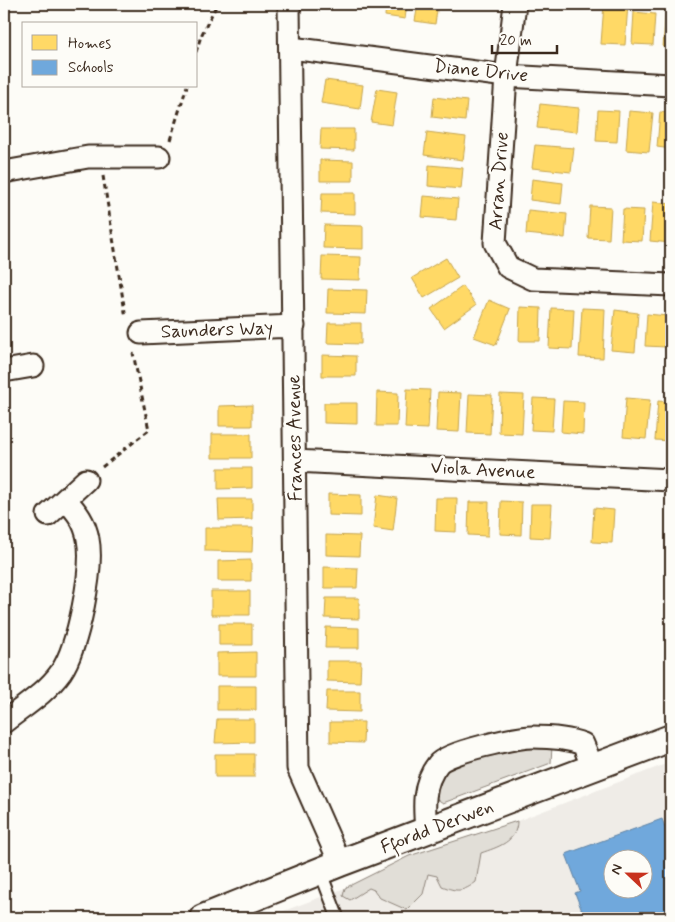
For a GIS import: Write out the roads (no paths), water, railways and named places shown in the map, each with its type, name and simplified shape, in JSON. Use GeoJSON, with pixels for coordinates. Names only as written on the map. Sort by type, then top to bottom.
{"type":"FeatureCollection","features":[{"type":"Feature","properties":{"kind":"street","name":"Frances Avenue"},"geometry":{"type":"LineString","coordinates":[[289,4],[298,768],[330,867]]}},
{"type":"Feature","properties":{"kind":"street","name":"Arran Drive"},"geometry":{"type":"LineString","coordinates":[[515,4],[506,76],[495,243],[508,267],[533,279],[671,285]]}},
{"type":"Feature","properties":{"kind":"street","name":"Diane Drive"},"geometry":{"type":"LineString","coordinates":[[291,48],[506,76],[671,85]]}},
{"type":"Feature","properties":{"kind":"street"},"geometry":{"type":"LineString","coordinates":[[4,172],[88,157],[159,158]]}},
{"type":"Feature","properties":{"kind":"street","name":"Saunders Way"},"geometry":{"type":"LineString","coordinates":[[135,334],[294,326]]}},
{"type":"Feature","properties":{"kind":"street"},"geometry":{"type":"LineString","coordinates":[[4,371],[34,366]]}},
{"type":"Feature","properties":{"kind":"street","name":"Viola Avenue"},"geometry":{"type":"LineString","coordinates":[[295,461],[671,480]]}},
{"type":"Feature","properties":{"kind":"street"},"geometry":{"type":"LineString","coordinates":[[48,515],[86,480]]}},
{"type":"Feature","properties":{"kind":"street"},"geometry":{"type":"LineString","coordinates":[[4,722],[43,692],[61,671],[75,639],[89,570],[89,539],[82,517],[66,500]]}},
{"type":"Feature","properties":{"kind":"street"},"geometry":{"type":"LineString","coordinates":[[426,830],[425,790],[438,762],[452,754],[531,737],[568,739],[583,744],[593,768]]}},
{"type":"Feature","properties":{"kind":"street","name":"Ffordd Derwen"},"geometry":{"type":"LineString","coordinates":[[203,918],[231,912],[330,867],[671,738]]}},
{"type":"Feature","properties":{"kind":"lane"},"geometry":{"type":"LineString","coordinates":[[330,867],[338,918]]}}]}
